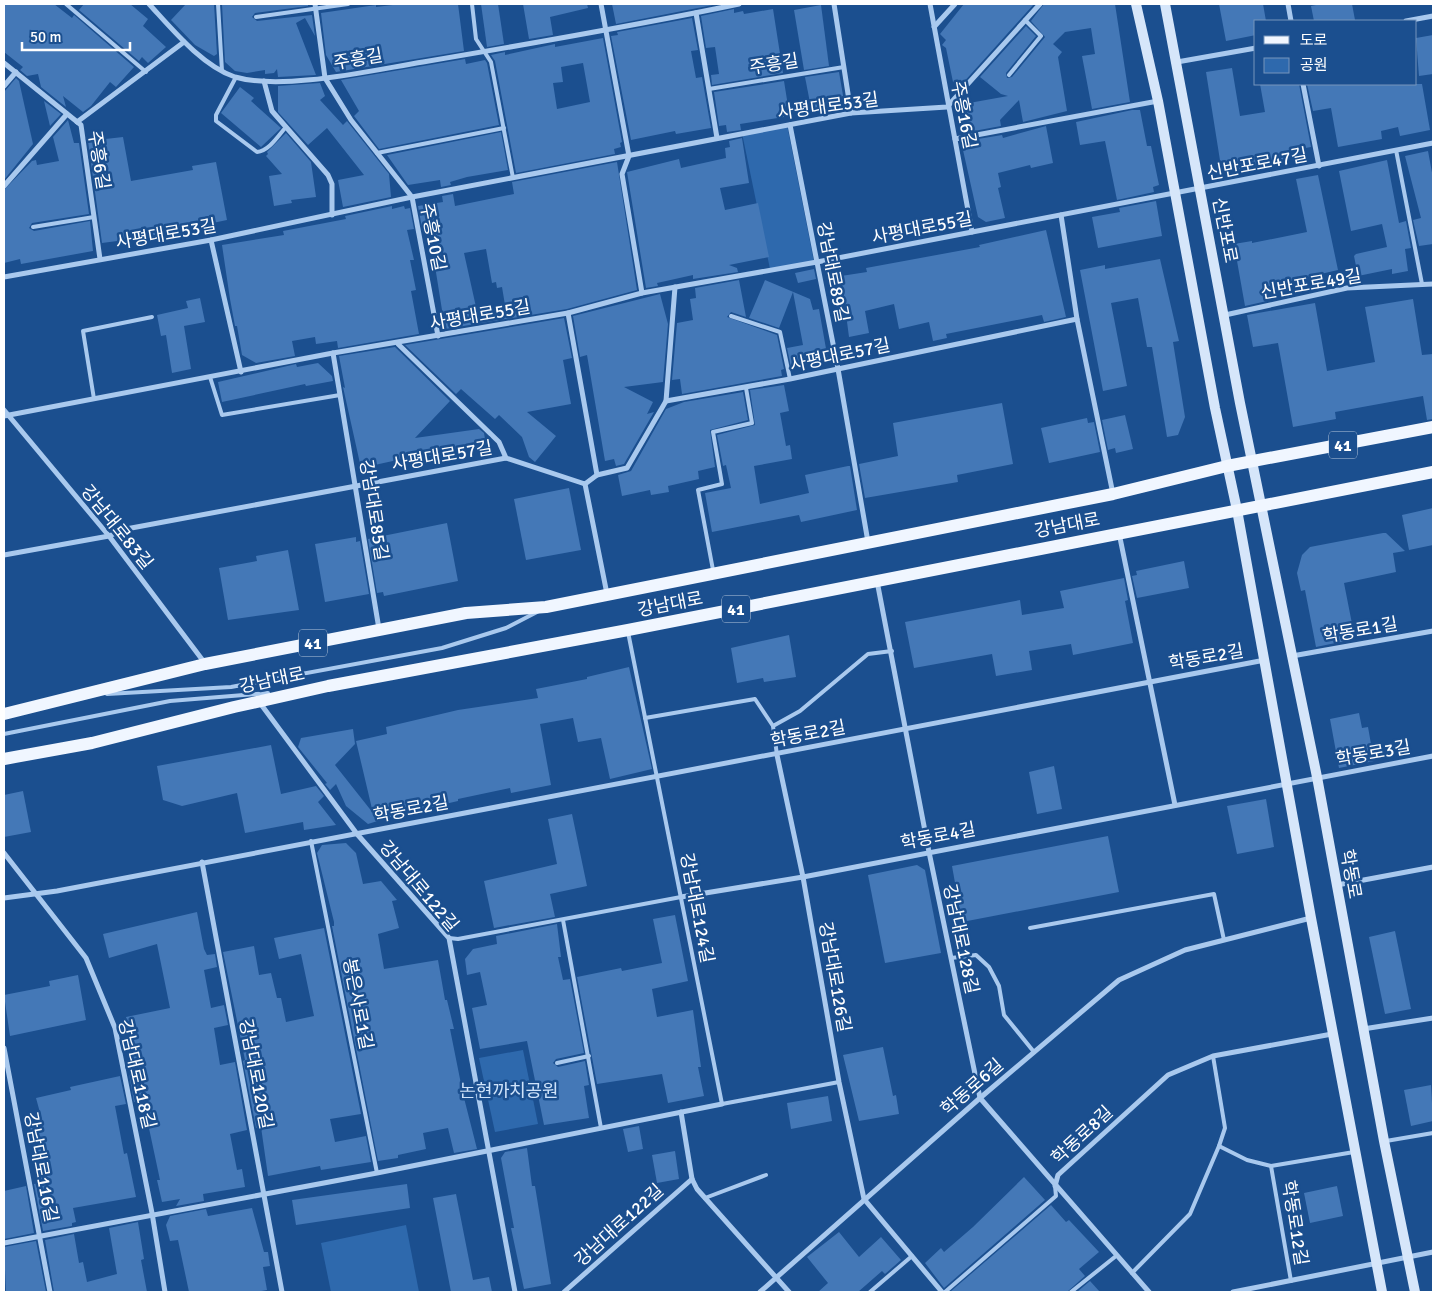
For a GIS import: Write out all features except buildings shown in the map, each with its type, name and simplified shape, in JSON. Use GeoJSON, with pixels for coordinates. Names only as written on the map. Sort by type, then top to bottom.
{"type":"FeatureCollection","features":[{"type":"Feature","properties":{"kind":"main road"},"geometry":{"type":"LineString","coordinates":[[1136,4],[1158,102],[1174,193],[1237,510],[1332,1034],[1382,1292]]}},
{"type":"Feature","properties":{"kind":"main road","name":"신반포로"},"geometry":{"type":"LineString","coordinates":[[1165,4],[1252,462]]}},
{"type":"Feature","properties":{"kind":"main road","name":"강남대로"},"geometry":{"type":"LineString","coordinates":[[4,714],[205,664],[466,613],[546,607],[1113,494],[1227,466],[1433,427]]}},
{"type":"Feature","properties":{"kind":"main road","name":"학동로"},"geometry":{"type":"LineString","coordinates":[[1252,462],[1317,777],[1384,1142],[1415,1292]]}},
{"type":"Feature","properties":{"kind":"main road","name":"강남대로"},"geometry":{"type":"LineString","coordinates":[[4,759],[92,743],[328,686],[628,630],[1119,532],[1433,472]]}},
{"type":"Feature","properties":{"kind":"street","name":"주흥길"},"geometry":{"type":"LineString","coordinates":[[149,4],[184,42],[222,71],[236,77],[264,81],[325,78],[607,31],[739,4]]}},
{"type":"Feature","properties":{"kind":"street"},"geometry":{"type":"LineString","coordinates":[[601,4],[628,156],[622,174],[642,293]]}},
{"type":"Feature","properties":{"kind":"street"},"geometry":{"type":"LineString","coordinates":[[834,4],[851,113]]}},
{"type":"Feature","properties":{"kind":"street","name":"주흥16길"},"geometry":{"type":"LineString","coordinates":[[930,4],[947,107],[956,139],[972,232]]}},
{"type":"Feature","properties":{"kind":"street"},"geometry":{"type":"LineString","coordinates":[[934,27],[955,4]]}},
{"type":"Feature","properties":{"kind":"street"},"geometry":{"type":"LineString","coordinates":[[947,107],[1040,4]]}},
{"type":"Feature","properties":{"kind":"street"},"geometry":{"type":"LineString","coordinates":[[1288,4],[1291,20]]}},
{"type":"Feature","properties":{"kind":"street"},"geometry":{"type":"LineString","coordinates":[[315,6],[325,78]]}},
{"type":"Feature","properties":{"kind":"street"},"geometry":{"type":"LineString","coordinates":[[696,13],[717,138]]}},
{"type":"Feature","properties":{"kind":"street"},"geometry":{"type":"LineString","coordinates":[[1411,20],[1433,16]]}},
{"type":"Feature","properties":{"kind":"street"},"geometry":{"type":"LineString","coordinates":[[77,122],[184,42]]}},
{"type":"Feature","properties":{"kind":"street"},"geometry":{"type":"LineString","coordinates":[[1177,62],[1254,48]]}},
{"type":"Feature","properties":{"kind":"street","name":"주흥6길"},"geometry":{"type":"LineString","coordinates":[[4,63],[80,125],[100,260]]}},
{"type":"Feature","properties":{"kind":"street"},"geometry":{"type":"LineString","coordinates":[[4,86],[16,72]]}},
{"type":"Feature","properties":{"kind":"street","name":"주흥10길"},"geometry":{"type":"LineString","coordinates":[[325,78],[351,120],[412,197],[438,336]]}},
{"type":"Feature","properties":{"kind":"street"},"geometry":{"type":"LineString","coordinates":[[264,81],[272,111],[328,175],[332,184],[332,215]]}},
{"type":"Feature","properties":{"kind":"street","name":"신반포로47길"},"geometry":{"type":"LineString","coordinates":[[1303,85],[1319,166]]}},
{"type":"Feature","properties":{"kind":"street"},"geometry":{"type":"LineString","coordinates":[[956,139],[1158,102]]}},
{"type":"Feature","properties":{"kind":"street","name":"사평대로53길"},"geometry":{"type":"LineString","coordinates":[[4,276],[211,240],[412,197],[851,113],[947,107]]}},
{"type":"Feature","properties":{"kind":"street","name":"주흥6길"},"geometry":{"type":"LineString","coordinates":[[4,186],[67,114]]}},
{"type":"Feature","properties":{"kind":"street","name":"강남대로89길"},"geometry":{"type":"LineString","coordinates":[[790,125],[838,369],[868,543]]}},
{"type":"Feature","properties":{"kind":"street","name":"신반포로47길"},"geometry":{"type":"LineString","coordinates":[[1174,193],[1433,143]]}},
{"type":"Feature","properties":{"kind":"street","name":"사평대로55길"},"geometry":{"type":"LineString","coordinates":[[6,416],[333,353],[398,344],[568,313],[642,293],[818,262],[1174,193]]}},
{"type":"Feature","properties":{"kind":"street","name":"강남대로"},"geometry":{"type":"LineString","coordinates":[[1061,215],[1078,319],[1113,494]]}},
{"type":"Feature","properties":{"kind":"street"},"geometry":{"type":"LineString","coordinates":[[211,240],[241,372]]}},
{"type":"Feature","properties":{"kind":"street","name":"신반포로49길"},"geometry":{"type":"LineString","coordinates":[[1225,315],[1346,288],[1433,284]]}},
{"type":"Feature","properties":{"kind":"street"},"geometry":{"type":"LineString","coordinates":[[607,594],[585,484],[597,474],[627,468],[666,401],[675,287]]}},
{"type":"Feature","properties":{"kind":"street"},"geometry":{"type":"LineString","coordinates":[[568,313],[597,474]]}},
{"type":"Feature","properties":{"kind":"street","name":"사평대로57길"},"geometry":{"type":"LineString","coordinates":[[666,401],[746,388],[1078,319]]}},
{"type":"Feature","properties":{"kind":"street"},"geometry":{"type":"LineString","coordinates":[[398,344],[499,442],[506,458]]}},
{"type":"Feature","properties":{"kind":"street","name":"강남대로85길"},"geometry":{"type":"LineString","coordinates":[[333,353],[380,630]]}},
{"type":"Feature","properties":{"kind":"street","name":"강남대로83길"},"geometry":{"type":"LineString","coordinates":[[4,410],[6,416],[109,536],[205,664]]}},
{"type":"Feature","properties":{"kind":"street","name":"사평대로57길"},"geometry":{"type":"LineString","coordinates":[[4,555],[109,536],[126,529],[506,458],[585,484]]}},
{"type":"Feature","properties":{"kind":"street"},"geometry":{"type":"LineString","coordinates":[[1119,532],[1174,804]]}},
{"type":"Feature","properties":{"kind":"street","name":"강남대로128길"},"geometry":{"type":"LineString","coordinates":[[877,580],[929,852],[980,1098],[1149,1292]]}},
{"type":"Feature","properties":{"kind":"street","name":"학동로1길"},"geometry":{"type":"LineString","coordinates":[[1291,656],[1433,631]]}},
{"type":"Feature","properties":{"kind":"street","name":"학동로2길"},"geometry":{"type":"LineString","coordinates":[[357,834],[1265,660]]}},
{"type":"Feature","properties":{"kind":"street","name":"강남대로122길"},"geometry":{"type":"LineString","coordinates":[[258,702],[357,834],[449,938],[515,1292]]}},
{"type":"Feature","properties":{"kind":"street","name":"강남대로126길"},"geometry":{"type":"LineString","coordinates":[[777,755],[803,877],[840,1082],[864,1200],[944,1292]]}},
{"type":"Feature","properties":{"kind":"street","name":"학동로3길"},"geometry":{"type":"LineString","coordinates":[[1317,777],[1433,756]]}},
{"type":"Feature","properties":{"kind":"street","name":"학동로4길"},"geometry":{"type":"LineString","coordinates":[[681,897],[803,877],[1317,777]]}},
{"type":"Feature","properties":{"kind":"street"},"geometry":{"type":"LineString","coordinates":[[4,898],[32,892],[57,891],[311,841],[357,834]]}},
{"type":"Feature","properties":{"kind":"street","name":"강남대로118길"},"geometry":{"type":"LineString","coordinates":[[4,853],[32,892],[86,958],[115,1028],[152,1213],[165,1292]]}},
{"type":"Feature","properties":{"kind":"street","name":"강남대로120길"},"geometry":{"type":"LineString","coordinates":[[202,862],[282,1292]]}},
{"type":"Feature","properties":{"kind":"street"},"geometry":{"type":"LineString","coordinates":[[1336,885],[1433,868]]}},
{"type":"Feature","properties":{"kind":"street","name":"학동로6길"},"geometry":{"type":"LineString","coordinates":[[760,1292],[980,1098],[1119,980],[1185,950],[1311,918]]}},
{"type":"Feature","properties":{"kind":"street"},"geometry":{"type":"LineString","coordinates":[[1363,1029],[1433,1018]]}},
{"type":"Feature","properties":{"kind":"street","name":"학동로8길"},"geometry":{"type":"LineString","coordinates":[[1055,1186],[1058,1175],[1168,1075],[1213,1056],[1332,1034]]}},
{"type":"Feature","properties":{"kind":"street","name":"강남대로116길"},"geometry":{"type":"LineString","coordinates":[[4,1048],[41,1234],[50,1292]]}},
{"type":"Feature","properties":{"kind":"street"},"geometry":{"type":"LineString","coordinates":[[4,1243],[152,1213],[377,1173],[722,1104]]}},
{"type":"Feature","properties":{"kind":"street"},"geometry":{"type":"LineString","coordinates":[[681,1112],[692,1178],[705,1198],[789,1292]]}},
{"type":"Feature","properties":{"kind":"street","name":"강남대로122길"},"geometry":{"type":"LineString","coordinates":[[564,1292],[692,1178]]}},
{"type":"Feature","properties":{"kind":"street","name":"학동로12길"},"geometry":{"type":"LineString","coordinates":[[1233,1292],[1291,1282],[1433,1252]]}},
{"type":"Feature","properties":{"kind":"lane"},"geometry":{"type":"LineString","coordinates":[[66,4],[146,72]]}},
{"type":"Feature","properties":{"kind":"lane"},"geometry":{"type":"LineString","coordinates":[[218,4],[222,71]]}},
{"type":"Feature","properties":{"kind":"lane"},"geometry":{"type":"LineString","coordinates":[[256,17],[315,6],[348,4]]}},
{"type":"Feature","properties":{"kind":"lane"},"geometry":{"type":"LineString","coordinates":[[472,4],[476,39],[491,62],[514,178]]}},
{"type":"Feature","properties":{"kind":"lane"},"geometry":{"type":"LineString","coordinates":[[1009,75],[1041,36],[1025,20]]}},
{"type":"Feature","properties":{"kind":"lane","name":"주흥길"},"geometry":{"type":"LineString","coordinates":[[709,89],[844,67]]}},
{"type":"Feature","properties":{"kind":"lane"},"geometry":{"type":"LineString","coordinates":[[236,77],[216,115],[216,121],[257,152],[262,151],[286,127]]}},
{"type":"Feature","properties":{"kind":"lane"},"geometry":{"type":"LineString","coordinates":[[377,153],[504,128]]}},
{"type":"Feature","properties":{"kind":"lane"},"geometry":{"type":"LineString","coordinates":[[1396,150],[1422,284]]}},
{"type":"Feature","properties":{"kind":"lane","name":"주흥6길"},"geometry":{"type":"LineString","coordinates":[[33,227],[94,217]]}},
{"type":"Feature","properties":{"kind":"lane"},"geometry":{"type":"LineString","coordinates":[[94,399],[83,330],[152,316]]}},
{"type":"Feature","properties":{"kind":"lane"},"geometry":{"type":"LineString","coordinates":[[731,316],[780,332],[790,379]]}},
{"type":"Feature","properties":{"kind":"lane"},"geometry":{"type":"LineString","coordinates":[[210,378],[222,415],[340,395]]}},
{"type":"Feature","properties":{"kind":"lane","name":"강남대로"},"geometry":{"type":"LineString","coordinates":[[713,574],[698,490],[722,484],[713,432],[752,423],[746,388]]}},
{"type":"Feature","properties":{"kind":"lane"},"geometry":{"type":"LineString","coordinates":[[83,695],[231,686],[442,648],[506,628],[546,607]]}},
{"type":"Feature","properties":{"kind":"lane","name":"강남대로124길"},"geometry":{"type":"LineString","coordinates":[[628,630],[722,1104]]}},
{"type":"Feature","properties":{"kind":"lane"},"geometry":{"type":"LineString","coordinates":[[774,726],[800,711],[868,654],[892,651]]}},
{"type":"Feature","properties":{"kind":"lane"},"geometry":{"type":"LineString","coordinates":[[4,734],[170,701],[233,698],[328,686]]}},
{"type":"Feature","properties":{"kind":"lane"},"geometry":{"type":"LineString","coordinates":[[646,718],[755,699],[774,726],[777,755]]}},
{"type":"Feature","properties":{"kind":"lane","name":"봉은사로1길"},"geometry":{"type":"LineString","coordinates":[[311,841],[377,1173]]}},
{"type":"Feature","properties":{"kind":"lane"},"geometry":{"type":"LineString","coordinates":[[1030,928],[1214,894],[1224,940]]}},
{"type":"Feature","properties":{"kind":"lane","name":"학동로4길"},"geometry":{"type":"LineString","coordinates":[[449,938],[458,939],[681,897]]}},
{"type":"Feature","properties":{"kind":"lane"},"geometry":{"type":"LineString","coordinates":[[563,920],[601,1128]]}},
{"type":"Feature","properties":{"kind":"lane"},"geometry":{"type":"LineString","coordinates":[[951,958],[976,955],[989,967],[999,986],[1004,1015],[1034,1052]]}},
{"type":"Feature","properties":{"kind":"lane"},"geometry":{"type":"LineString","coordinates":[[557,1063],[589,1056]]}},
{"type":"Feature","properties":{"kind":"lane"},"geometry":{"type":"LineString","coordinates":[[1132,1273],[1190,1214],[1220,1146],[1225,1128],[1213,1056]]}},
{"type":"Feature","properties":{"kind":"lane"},"geometry":{"type":"LineString","coordinates":[[722,1104],[840,1082]]}},
{"type":"Feature","properties":{"kind":"lane"},"geometry":{"type":"LineString","coordinates":[[1384,1142],[1433,1133]]}},
{"type":"Feature","properties":{"kind":"lane","name":"학동로12길"},"geometry":{"type":"LineString","coordinates":[[1220,1146],[1247,1160],[1271,1166],[1291,1282]]}},
{"type":"Feature","properties":{"kind":"lane"},"geometry":{"type":"LineString","coordinates":[[1271,1166],[1354,1152]]}},
{"type":"Feature","properties":{"kind":"lane"},"geometry":{"type":"LineString","coordinates":[[705,1198],[766,1175]]}},
{"type":"Feature","properties":{"kind":"lane","name":"학동로8길"},"geometry":{"type":"LineString","coordinates":[[944,1292],[1056,1196],[1055,1186]]}},
{"type":"Feature","properties":{"kind":"lane"},"geometry":{"type":"LineString","coordinates":[[870,1292],[912,1256]]}},
{"type":"Feature","properties":{"kind":"lane"},"geometry":{"type":"LineString","coordinates":[[1071,1292],[1116,1256]]}},
{"type":"Feature","properties":{"kind":"green space"},"geometry":{"type":"Polygon","coordinates":[[[787,125],[814,262],[770,269],[742,133],[787,125]]]}},
{"type":"Feature","properties":{"kind":"green space","name":"논현까치공원"},"geometry":{"type":"Polygon","coordinates":[[[523,1050],[538,1124],[495,1132],[479,1058],[523,1050]]]}},
{"type":"Feature","properties":{"kind":"green space"},"geometry":{"type":"Polygon","coordinates":[[[406,1225],[419,1292],[331,1292],[321,1243],[406,1225]]]}}]}
